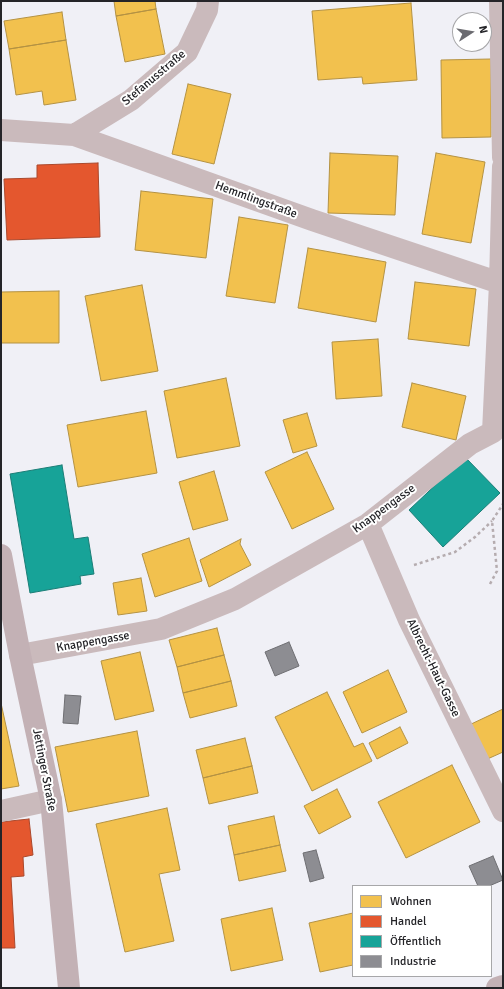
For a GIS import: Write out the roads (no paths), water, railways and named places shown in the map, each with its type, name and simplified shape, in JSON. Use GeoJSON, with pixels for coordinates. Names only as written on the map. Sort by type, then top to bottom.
{"type":"FeatureCollection","features":[{"type":"Feature","properties":{"kind":"main road","name":"Jettinger Straße"},"geometry":{"type":"LineString","coordinates":[[1,558],[51,800],[69,988]]}},
{"type":"Feature","properties":{"kind":"main road"},"geometry":{"type":"LineString","coordinates":[[497,988],[503,986]]}},
{"type":"Feature","properties":{"kind":"street","name":"Stefanusstraße"},"geometry":{"type":"LineString","coordinates":[[74,135],[131,100],[187,52],[207,10],[208,1]]}},
{"type":"Feature","properties":{"kind":"street"},"geometry":{"type":"LineString","coordinates":[[500,1],[503,157]]}},
{"type":"Feature","properties":{"kind":"street","name":"Hemmlingstraße"},"geometry":{"type":"LineString","coordinates":[[1,130],[74,135],[502,286]]}},
{"type":"Feature","properties":{"kind":"street","name":"Knappengasse"},"geometry":{"type":"LineString","coordinates":[[20,655],[161,630],[235,599],[368,524],[470,444],[498,429],[502,286],[503,167]]}},
{"type":"Feature","properties":{"kind":"street","name":"Albrecht-Haut-Gasse"},"geometry":{"type":"LineString","coordinates":[[368,524],[409,620],[503,811]]}},
{"type":"Feature","properties":{"kind":"street"},"geometry":{"type":"LineString","coordinates":[[1,811],[51,800]]}}]}
